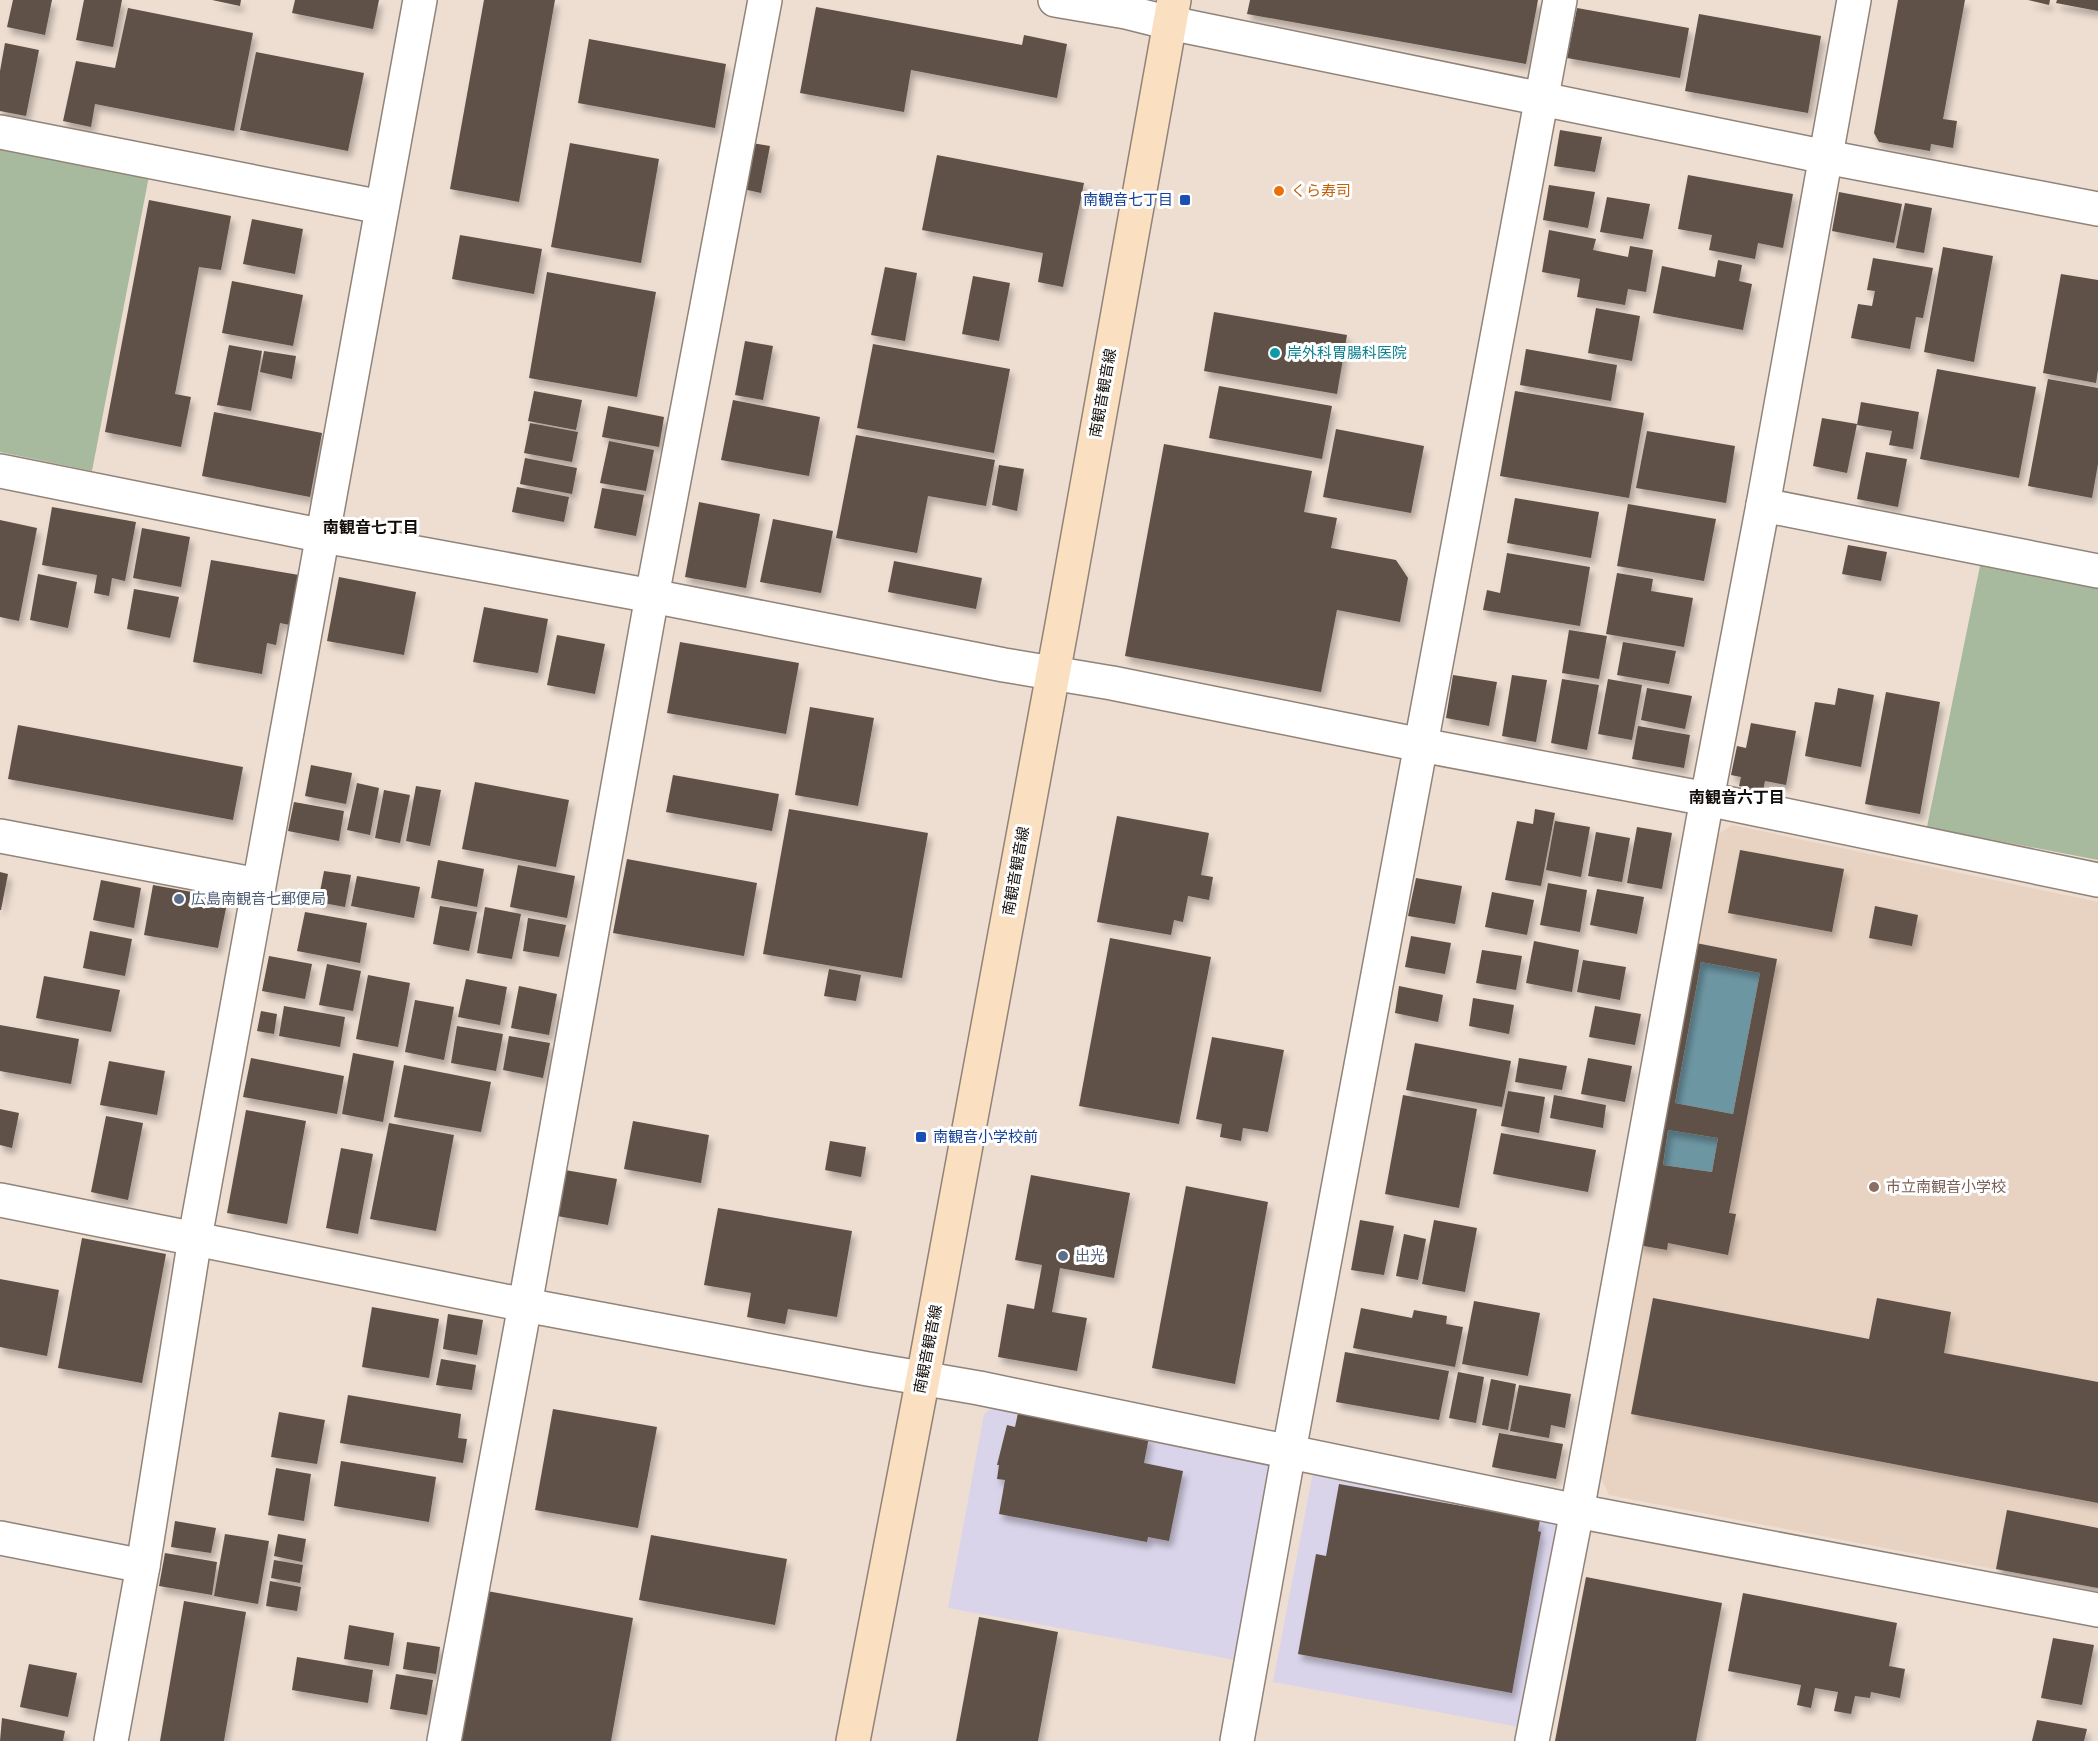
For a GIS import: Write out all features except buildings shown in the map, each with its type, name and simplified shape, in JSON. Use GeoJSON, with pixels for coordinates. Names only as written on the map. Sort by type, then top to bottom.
{"type":"FeatureCollection","features":[{"type":"Feature","properties":{"kind":"main road","name":"南観音観音線"},"geometry":{"type":"LineString","coordinates":[[853,1741],[923,1378],[1053,673],[1172,11]]}},
{"type":"Feature","properties":{"kind":"street"},"geometry":{"type":"LineString","coordinates":[[111,1741],[143,1566],[195,1238],[420,0]]}},
{"type":"Feature","properties":{"kind":"street"},"geometry":{"type":"LineString","coordinates":[[444,1741],[652,596],[765,0]]}},
{"type":"Feature","properties":{"kind":"street"},"geometry":{"type":"LineString","coordinates":[[1055,0],[1126,12],[1172,11],[1542,100],[1826,157],[2098,208]]}},
{"type":"Feature","properties":{"kind":"street"},"geometry":{"type":"LineString","coordinates":[[1238,1741],[1289,1451],[1560,0]]}},
{"type":"Feature","properties":{"kind":"street"},"geometry":{"type":"LineString","coordinates":[[1532,1741],[1577,1511],[1854,0]]}},
{"type":"Feature","properties":{"kind":"street"},"geometry":{"type":"LineString","coordinates":[[0,132],[381,207]]}},
{"type":"Feature","properties":{"kind":"street"},"geometry":{"type":"LineString","coordinates":[[0,471],[324,536],[1112,683],[1707,799],[2098,880]]}},
{"type":"Feature","properties":{"kind":"street"},"geometry":{"type":"LineString","coordinates":[[1763,505],[2098,571]]}},
{"type":"Feature","properties":{"kind":"street"},"geometry":{"type":"LineString","coordinates":[[0,836],[258,885]]}},
{"type":"Feature","properties":{"kind":"street"},"geometry":{"type":"LineString","coordinates":[[0,1200],[525,1305],[923,1378],[1577,1511],[2098,1610]]}},
{"type":"Feature","properties":{"kind":"street"},"geometry":{"type":"LineString","coordinates":[[0,1538],[143,1566]]}},
{"type":"Feature","properties":{"kind":"shaded area","name":"市立南観音小学校"},"geometry":{"type":"Polygon","coordinates":[[[1732,825],[2098,902],[2098,1589],[1609,1495],[1598,1472],[1714,837],[1732,825]]]}},
{"type":"Feature","properties":{"kind":"shaded area"},"geometry":{"type":"Polygon","coordinates":[[[998,1404],[1270,1455],[1281,1472],[1246,1662],[948,1608],[984,1414],[998,1404]]]}},
{"type":"Feature","properties":{"kind":"shaded area"},"geometry":{"type":"Polygon","coordinates":[[[1314,1467],[1560,1512],[1519,1727],[1273,1682],[1314,1467]]]}},
{"type":"Feature","properties":{"kind":"green space"},"geometry":{"type":"Polygon","coordinates":[[[0,148],[149,176],[92,471],[0,452],[0,148]]]}},
{"type":"Feature","properties":{"kind":"green space"},"geometry":{"type":"Polygon","coordinates":[[[1981,561],[2098,583],[2098,860],[1927,827],[1981,561]]]}},
{"type":"Feature","properties":{"kind":"water"},"geometry":{"type":"Polygon","coordinates":[[[1701,962],[1760,973],[1733,1114],[1675,1103],[1701,962]]]}},
{"type":"Feature","properties":{"kind":"water"},"geometry":{"type":"Polygon","coordinates":[[[1668,1130],[1718,1138],[1712,1172],[1663,1165],[1668,1130]]]}},
{"type":"Feature","properties":{"kind":"place","name":"くら寿司"},"geometry":{"type":"Point","coordinates":[1279,191]}},
{"type":"Feature","properties":{"kind":"place","name":"南観音七丁目"},"geometry":{"type":"Point","coordinates":[1185,200]}},
{"type":"Feature","properties":{"kind":"place","name":"岸外科胃腸科医院"},"geometry":{"type":"Point","coordinates":[1275,353]}},
{"type":"Feature","properties":{"kind":"place","name":"広島南観音七郵便局"},"geometry":{"type":"Point","coordinates":[179,899]}},
{"type":"Feature","properties":{"kind":"place","name":"南観音小学校前"},"geometry":{"type":"Point","coordinates":[921,1137]}},
{"type":"Feature","properties":{"kind":"place","name":"市立南観音小学校"},"geometry":{"type":"Point","coordinates":[1874,1187]}},
{"type":"Feature","properties":{"kind":"place","name":"出光"},"geometry":{"type":"Point","coordinates":[1063,1256]}},
{"type":"Feature","properties":{"kind":"district","name":"南観音七丁目"},"geometry":{"type":"Point","coordinates":[371,527]}},
{"type":"Feature","properties":{"kind":"district","name":"南観音六丁目"},"geometry":{"type":"Point","coordinates":[1737,797]}}]}
